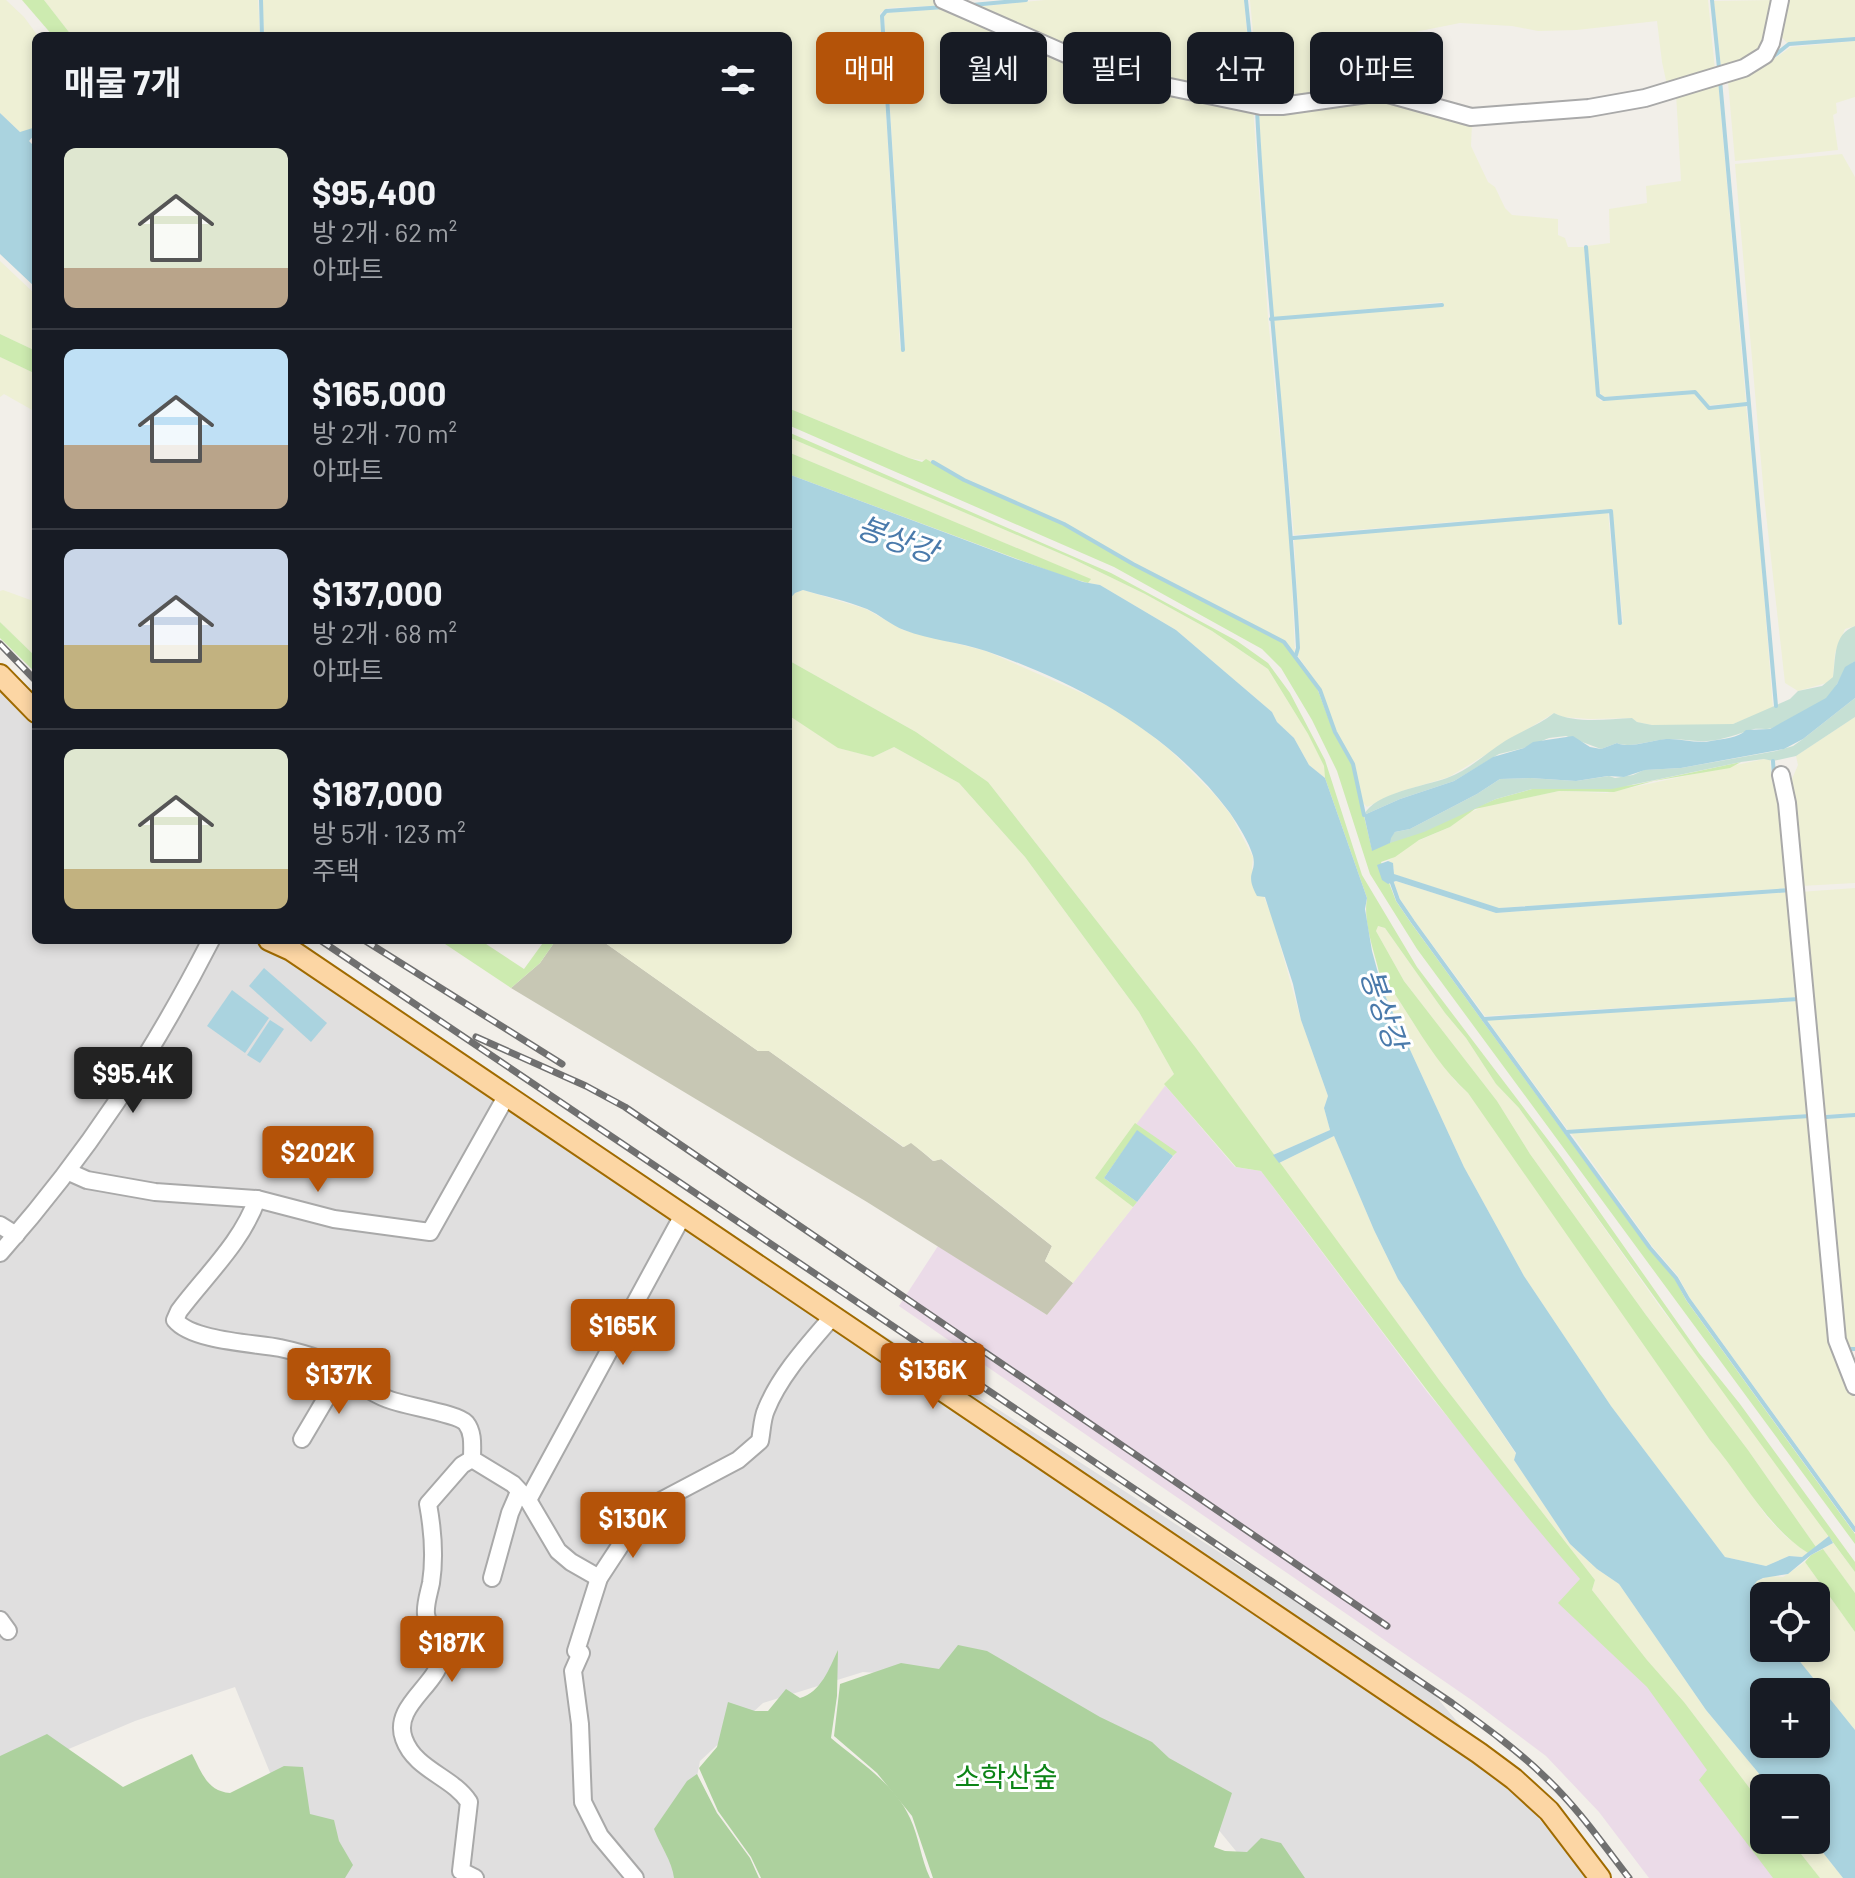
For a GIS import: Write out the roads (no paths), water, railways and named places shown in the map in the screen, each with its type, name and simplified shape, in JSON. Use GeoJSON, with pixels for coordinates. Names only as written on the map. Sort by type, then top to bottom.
{"type":"FeatureCollection","features":[{"type":"Feature","properties":{"kind":"main road"},"geometry":{"type":"LineString","coordinates":[[0,675],[32,708]]}},
{"type":"Feature","properties":{"kind":"main road"},"geometry":{"type":"LineString","coordinates":[[278,944],[507,1095],[1498,1767],[1549,1811],[1600,1878]]}},
{"type":"Feature","properties":{"kind":"street"},"geometry":{"type":"LineString","coordinates":[[943,0],[1107,72],[1165,86],[1261,106],[1282,106],[1381,92],[1471,117],[1589,108],[1645,98],[1744,68],[1765,55],[1771,43],[1780,0]]}},
{"type":"Feature","properties":{"kind":"street"},"geometry":{"type":"LineString","coordinates":[[1781,775],[1787,803],[1837,1340],[1855,1386]]}},
{"type":"Feature","properties":{"kind":"street"},"geometry":{"type":"LineString","coordinates":[[0,1253],[69,1172],[123,1095],[209,944]]}},
{"type":"Feature","properties":{"kind":"street"},"geometry":{"type":"LineString","coordinates":[[69,1172],[87,1180],[155,1192],[257,1199],[334,1219],[430,1232],[507,1095]]}},
{"type":"Feature","properties":{"kind":"street"},"geometry":{"type":"LineString","coordinates":[[257,1199],[249,1221],[175,1320],[181,1327],[213,1338],[324,1361],[382,1397],[464,1421],[471,1432],[472,1459]]}},
{"type":"Feature","properties":{"kind":"street"},"geometry":{"type":"LineString","coordinates":[[492,1578],[510,1513],[523,1496],[683,1215]]}},
{"type":"Feature","properties":{"kind":"street"},"geometry":{"type":"LineString","coordinates":[[0,1225],[16,1235]]}},
{"type":"Feature","properties":{"kind":"street"},"geometry":{"type":"LineString","coordinates":[[635,1878],[600,1836],[583,1802],[580,1724],[573,1671],[581,1653],[576,1651],[599,1578],[649,1507],[738,1460],[760,1441],[764,1413],[774,1393],[833,1316]]}},
{"type":"Feature","properties":{"kind":"street"},"geometry":{"type":"LineString","coordinates":[[302,1439],[341,1373]]}},
{"type":"Feature","properties":{"kind":"street"},"geometry":{"type":"LineString","coordinates":[[472,1459],[513,1484],[558,1551],[599,1578]]}},
{"type":"Feature","properties":{"kind":"street"},"geometry":{"type":"LineString","coordinates":[[472,1459],[462,1465],[428,1504],[434,1542],[425,1612],[439,1642],[441,1657],[436,1672],[407,1710],[402,1725],[403,1739],[419,1759],[431,1772],[463,1793],[469,1802],[461,1871],[475,1878]]}},
{"type":"Feature","properties":{"kind":"water"},"geometry":{"type":"Polygon","coordinates":[[[0,113],[20,132],[32,128],[29,141],[32,144],[32,284],[0,254],[0,113]]]}},
{"type":"Feature","properties":{"kind":"water","name":"봉상강"},"geometry":{"type":"Polygon","coordinates":[[[792,475],[1019,560],[1100,585],[1176,630],[1272,712],[1277,722],[1294,738],[1309,765],[1325,778],[1367,898],[1365,909],[1372,951],[1383,991],[1464,1167],[1524,1276],[1611,1406],[1725,1557],[1766,1566],[1789,1556],[1802,1557],[1829,1536],[1833,1543],[1811,1555],[1788,1574],[1750,1582],[1750,1662],[1800,1662],[1813,1678],[1750,1678],[1750,1758],[1830,1758],[1830,1699],[1855,1730],[1855,1878],[1843,1878],[1824,1854],[1830,1854],[1830,1774],[1759,1774],[1706,1710],[1619,1584],[1570,1544],[1514,1460],[1516,1453],[1398,1279],[1334,1136],[1279,1163],[1273,1155],[1330,1130],[1324,1108],[1328,1096],[1301,1020],[1293,984],[1265,897],[1257,896],[1253,888],[1254,862],[1251,851],[1230,813],[1180,758],[1151,735],[1088,695],[986,651],[904,630],[867,609],[803,590],[792,596],[792,475]]]}},
{"type":"Feature","properties":{"kind":"water"},"geometry":{"type":"Polygon","coordinates":[[[1855,661],[1855,698],[1803,739],[1784,749],[1681,768],[1645,770],[1624,777],[1576,781],[1500,779],[1410,829],[1395,832],[1390,843],[1372,851],[1364,815],[1454,781],[1493,757],[1524,748],[1533,742],[1573,736],[1590,747],[1601,749],[1617,743],[1634,745],[1666,739],[1705,742],[1735,736],[1746,730],[1770,729],[1826,698],[1845,667],[1855,661]]]}},
{"type":"Feature","properties":{"kind":"water"},"geometry":{"type":"Polygon","coordinates":[[[1388,861],[1393,863],[1394,874],[1499,908],[1790,888],[1792,892],[1496,913],[1396,881],[1388,884],[1382,880],[1377,865],[1388,861]]]}},
{"type":"Feature","properties":{"kind":"water"},"geometry":{"type":"Polygon","coordinates":[[[264,968],[327,1023],[311,1042],[249,986],[264,968]]]}},
{"type":"Feature","properties":{"kind":"water"},"geometry":{"type":"Polygon","coordinates":[[[232,990],[269,1018],[245,1053],[207,1026],[232,990]]]}},
{"type":"Feature","properties":{"kind":"water"},"geometry":{"type":"Polygon","coordinates":[[[270,1020],[284,1029],[260,1063],[247,1055],[270,1020]]]}},
{"type":"Feature","properties":{"kind":"water"},"geometry":{"type":"Polygon","coordinates":[[[1137,1130],[1173,1156],[1137,1202],[1104,1178],[1137,1130]]]}},
{"type":"Feature","properties":{"kind":"waterway"},"geometry":{"type":"LineString","coordinates":[[261,0],[262,32]]}},
{"type":"Feature","properties":{"kind":"waterway"},"geometry":{"type":"LineString","coordinates":[[972,5],[1026,0]]}},
{"type":"Feature","properties":{"kind":"waterway"},"geometry":{"type":"LineString","coordinates":[[1246,0],[1249,32]]}},
{"type":"Feature","properties":{"kind":"waterway"},"geometry":{"type":"LineString","coordinates":[[1712,0],[1719,68]]}},
{"type":"Feature","properties":{"kind":"waterway"},"geometry":{"type":"LineString","coordinates":[[903,350],[882,16],[886,11],[945,7]]}},
{"type":"Feature","properties":{"kind":"waterway"},"geometry":{"type":"LineString","coordinates":[[1770,59],[1789,44],[1855,39]]}},
{"type":"Feature","properties":{"kind":"waterway"},"geometry":{"type":"LineString","coordinates":[[1720,80],[1776,706]]}},
{"type":"Feature","properties":{"kind":"waterway"},"geometry":{"type":"LineString","coordinates":[[1257,110],[1294,581],[1296,655]]}},
{"type":"Feature","properties":{"kind":"waterway"},"geometry":{"type":"LineString","coordinates":[[1586,247],[1598,395],[1604,399],[1695,392],[1709,408],[1747,404]]}},
{"type":"Feature","properties":{"kind":"waterway"},"geometry":{"type":"LineString","coordinates":[[1271,319],[1442,305]]}},
{"type":"Feature","properties":{"kind":"waterway"},"geometry":{"type":"LineString","coordinates":[[933,462],[964,480],[1064,524],[1133,564],[1284,642],[1320,690],[1335,732],[1353,764],[1364,815]]}},
{"type":"Feature","properties":{"kind":"waterway"},"geometry":{"type":"LineString","coordinates":[[1293,538],[1611,511],[1620,623]]}},
{"type":"Feature","properties":{"kind":"waterway"},"geometry":{"type":"LineString","coordinates":[[1773,761],[1774,777]]}},
{"type":"Feature","properties":{"kind":"waterway"},"geometry":{"type":"LineString","coordinates":[[1392,883],[1398,900],[1413,922],[1650,1248],[1676,1278],[1855,1530]]}},
{"type":"Feature","properties":{"kind":"waterway"},"geometry":{"type":"LineString","coordinates":[[1484,1019],[1799,999]]}},
{"type":"Feature","properties":{"kind":"waterway"},"geometry":{"type":"LineString","coordinates":[[1826,1117],[1855,1115]]}},
{"type":"Feature","properties":{"kind":"waterway"},"geometry":{"type":"LineString","coordinates":[[1566,1132],[1810,1116]]}},
{"type":"Feature","properties":{"kind":"waterway"},"geometry":{"type":"LineString","coordinates":[[1846,1349],[1855,1349]]}},
{"type":"Feature","properties":{"kind":"railway"},"geometry":{"type":"LineString","coordinates":[[0,644],[32,677]]}},
{"type":"Feature","properties":{"kind":"railway"},"geometry":{"type":"LineString","coordinates":[[326,944],[1452,1703],[1511,1747],[1557,1789],[1629,1878]]}},
{"type":"Feature","properties":{"kind":"railway"},"geometry":{"type":"LineString","coordinates":[[370,944],[562,1064]]}},
{"type":"Feature","properties":{"kind":"railway"},"geometry":{"type":"LineString","coordinates":[[476,1037],[586,1086],[625,1107],[1387,1626]]}},
{"type":"Feature","properties":{"kind":"park label","name":"소학산숲"},"geometry":{"type":"Point","coordinates":[1006,1777]}}]}
